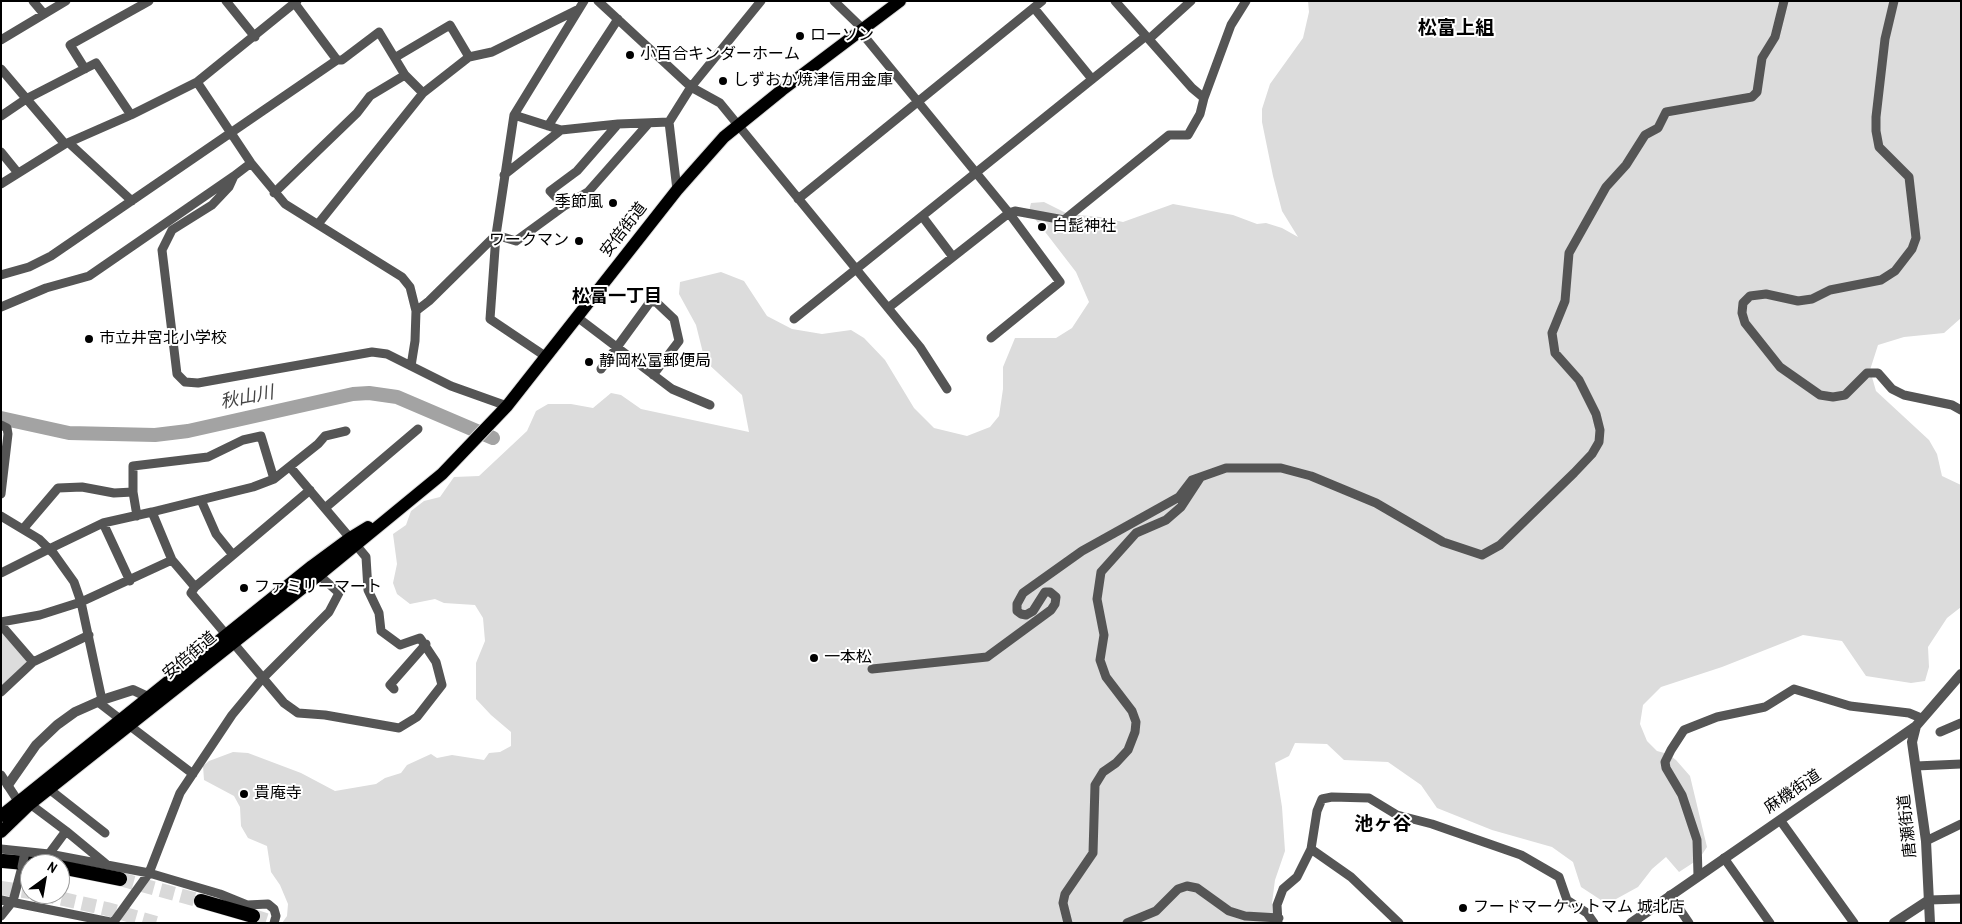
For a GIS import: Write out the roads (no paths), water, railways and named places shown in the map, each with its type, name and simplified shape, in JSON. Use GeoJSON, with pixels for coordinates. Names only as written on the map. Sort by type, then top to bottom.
{"type":"FeatureCollection","features":[{"type":"Feature","properties":{"kind":"highway"},"geometry":{"type":"LineString","coordinates":[[2,855],[20,862]]}},
{"type":"Feature","properties":{"kind":"highway"},"geometry":{"type":"LineString","coordinates":[[70,869],[120,879]]}},
{"type":"Feature","properties":{"kind":"highway"},"geometry":{"type":"LineString","coordinates":[[201,901],[253,916]]}},
{"type":"Feature","properties":{"kind":"main road","name":"安倍街道"},"geometry":{"type":"LineString","coordinates":[[1,832],[24,802],[353,541],[402,508],[442,474],[507,406],[677,190],[737,124],[900,1]]}},
{"type":"Feature","properties":{"kind":"main road","name":"安倍街道"},"geometry":{"type":"LineString","coordinates":[[1,816],[49,789],[125,723],[148,697],[319,575],[353,541]]}},
{"type":"Feature","properties":{"kind":"street"},"geometry":{"type":"LineString","coordinates":[[33,1],[44,14]]}},
{"type":"Feature","properties":{"kind":"street"},"geometry":{"type":"LineString","coordinates":[[1,40],[66,1]]}},
{"type":"Feature","properties":{"kind":"street"},"geometry":{"type":"LineString","coordinates":[[85,69],[70,45],[149,1]]}},
{"type":"Feature","properties":{"kind":"street"},"geometry":{"type":"LineString","coordinates":[[226,1],[254,37]]}},
{"type":"Feature","properties":{"kind":"street"},"geometry":{"type":"LineString","coordinates":[[545,356],[490,319],[496,235],[514,115],[584,1]]}},
{"type":"Feature","properties":{"kind":"street"},"geometry":{"type":"LineString","coordinates":[[598,1],[691,87],[720,104],[920,347],[947,389]]}},
{"type":"Feature","properties":{"kind":"street"},"geometry":{"type":"LineString","coordinates":[[677,190],[669,122],[691,87],[761,1]]}},
{"type":"Feature","properties":{"kind":"street"},"geometry":{"type":"LineString","coordinates":[[834,1],[862,30],[1009,213],[1060,282],[991,338]]}},
{"type":"Feature","properties":{"kind":"street"},"geometry":{"type":"LineString","coordinates":[[798,199],[1042,1]]}},
{"type":"Feature","properties":{"kind":"street"},"geometry":{"type":"LineString","coordinates":[[1115,1],[1192,88],[1204,98]]}},
{"type":"Feature","properties":{"kind":"street"},"geometry":{"type":"LineString","coordinates":[[794,319],[1191,1]]}},
{"type":"Feature","properties":{"kind":"street"},"geometry":{"type":"LineString","coordinates":[[888,308],[1009,213],[1014,211],[1024,212],[1064,220],[1169,135],[1188,135],[1200,114],[1231,25],[1246,1]]}},
{"type":"Feature","properties":{"kind":"street"},"geometry":{"type":"LineString","coordinates":[[872,669],[987,657],[1051,610],[1056,604],[1056,597],[1050,592],[1045,592],[1033,611],[1026,615],[1021,614],[1017,611],[1016,604],[1023,592],[1082,551],[1179,497],[1192,480],[1226,468],[1281,468],[1311,476],[1376,503],[1443,542],[1482,555],[1500,545],[1574,473],[1592,454],[1599,442],[1600,430],[1596,414],[1579,380],[1554,353],[1552,334],[1565,301],[1570,253],[1606,187],[1626,165],[1645,134],[1658,128],[1666,112],[1752,97],[1757,92],[1762,58],[1775,37],[1784,1]]}},
{"type":"Feature","properties":{"kind":"street"},"geometry":{"type":"LineString","coordinates":[[1894,1],[1885,40],[1876,131],[1878,147],[1909,177],[1916,238],[1912,249],[1895,271],[1881,280],[1830,290],[1812,299],[1798,301],[1766,294],[1750,296],[1743,303],[1742,312],[1745,323],[1780,367],[1820,395],[1832,397],[1845,395],[1867,373],[1878,373],[1892,389],[1904,395],[1952,405],[1961,410]]}},
{"type":"Feature","properties":{"kind":"street"},"geometry":{"type":"LineString","coordinates":[[1,184],[67,144],[131,115],[196,82],[295,2],[337,60]]}},
{"type":"Feature","properties":{"kind":"street"},"geometry":{"type":"LineString","coordinates":[[1034,8],[1092,79]]}},
{"type":"Feature","properties":{"kind":"street"},"geometry":{"type":"LineString","coordinates":[[318,224],[423,93],[469,57],[492,52],[578,10]]}},
{"type":"Feature","properties":{"kind":"street"},"geometry":{"type":"LineString","coordinates":[[548,126],[618,19]]}},
{"type":"Feature","properties":{"kind":"street"},"geometry":{"type":"LineString","coordinates":[[396,57],[450,25],[469,57]]}},
{"type":"Feature","properties":{"kind":"street"},"geometry":{"type":"LineString","coordinates":[[1,275],[29,267],[51,256],[337,60],[342,60],[379,32],[396,57],[405,75],[423,93]]}},
{"type":"Feature","properties":{"kind":"street"},"geometry":{"type":"LineString","coordinates":[[1,116],[26,100],[96,63],[131,115]]}},
{"type":"Feature","properties":{"kind":"street"},"geometry":{"type":"LineString","coordinates":[[1,69],[26,100],[67,144],[132,201]]}},
{"type":"Feature","properties":{"kind":"street"},"geometry":{"type":"LineString","coordinates":[[274,193],[357,114],[370,96],[405,75]]}},
{"type":"Feature","properties":{"kind":"street"},"geometry":{"type":"LineString","coordinates":[[196,82],[252,163],[284,204],[402,277],[413,294],[416,311],[415,340],[411,366]]}},
{"type":"Feature","properties":{"kind":"street"},"geometry":{"type":"LineString","coordinates":[[514,115],[561,130],[618,124],[669,122]]}},
{"type":"Feature","properties":{"kind":"street"},"geometry":{"type":"LineString","coordinates":[[564,206],[550,191],[577,171],[618,124]]}},
{"type":"Feature","properties":{"kind":"street"},"geometry":{"type":"LineString","coordinates":[[496,235],[516,241],[564,206],[588,192],[648,124]]}},
{"type":"Feature","properties":{"kind":"street"},"geometry":{"type":"LineString","coordinates":[[504,175],[561,130]]}},
{"type":"Feature","properties":{"kind":"street"},"geometry":{"type":"LineString","coordinates":[[1,152],[18,173]]}},
{"type":"Feature","properties":{"kind":"street"},"geometry":{"type":"LineString","coordinates":[[1,307],[46,288],[89,276],[252,163]]}},
{"type":"Feature","properties":{"kind":"street"},"geometry":{"type":"LineString","coordinates":[[234,176],[229,188],[212,205],[172,230],[162,250],[177,374],[185,382],[198,383],[372,352],[387,354],[451,386],[507,406]]}},
{"type":"Feature","properties":{"kind":"street"},"geometry":{"type":"LineString","coordinates":[[922,216],[953,257]]}},
{"type":"Feature","properties":{"kind":"street"},"geometry":{"type":"LineString","coordinates":[[416,311],[429,301],[496,235]]}},
{"type":"Feature","properties":{"kind":"street"},"geometry":{"type":"LineString","coordinates":[[602,369],[650,302],[656,302],[674,319],[679,341],[654,375]]}},
{"type":"Feature","properties":{"kind":"street"},"geometry":{"type":"LineString","coordinates":[[577,317],[672,389],[710,405]]}},
{"type":"Feature","properties":{"kind":"street"},"geometry":{"type":"LineString","coordinates":[[1,425],[7,428],[8,434],[1,494]]}},
{"type":"Feature","properties":{"kind":"street"},"geometry":{"type":"LineString","coordinates":[[325,508],[418,429]]}},
{"type":"Feature","properties":{"kind":"street"},"geometry":{"type":"LineString","coordinates":[[1,573],[103,523],[253,487],[274,478],[290,467],[325,436],[346,431]]}},
{"type":"Feature","properties":{"kind":"street"},"geometry":{"type":"LineString","coordinates":[[136,516],[132,466],[208,457],[244,440],[262,436],[274,478]]}},
{"type":"Feature","properties":{"kind":"street"},"geometry":{"type":"LineString","coordinates":[[290,467],[310,490],[366,557],[368,590],[379,613],[381,631],[400,645],[420,638],[426,644],[436,662],[442,685],[417,718],[399,728],[325,715],[298,713],[284,704],[261,680],[191,593],[195,587],[310,490]]}},
{"type":"Feature","properties":{"kind":"street"},"geometry":{"type":"LineString","coordinates":[[1068,923],[1063,903],[1065,894],[1093,853],[1095,785],[1103,772],[1116,763],[1128,750],[1135,732],[1136,722],[1132,711],[1106,677],[1100,660],[1104,635],[1098,599],[1102,572],[1136,533],[1166,520],[1181,507],[1200,478]]}},
{"type":"Feature","properties":{"kind":"street"},"geometry":{"type":"LineString","coordinates":[[23,529],[58,488],[82,487],[114,492],[133,492]]}},
{"type":"Feature","properties":{"kind":"street"},"geometry":{"type":"LineString","coordinates":[[201,500],[216,534],[234,555]]}},
{"type":"Feature","properties":{"kind":"street"},"geometry":{"type":"LineString","coordinates":[[152,512],[172,560],[195,587]]}},
{"type":"Feature","properties":{"kind":"street"},"geometry":{"type":"LineString","coordinates":[[1,516],[39,539],[74,582],[89,635],[100,701],[125,723],[192,774]]}},
{"type":"Feature","properties":{"kind":"street"},"geometry":{"type":"LineString","coordinates":[[103,523],[130,581]]}},
{"type":"Feature","properties":{"kind":"street"},"geometry":{"type":"LineString","coordinates":[[33,662],[1,623],[40,615],[81,602],[172,560]]}},
{"type":"Feature","properties":{"kind":"street"},"geometry":{"type":"LineString","coordinates":[[1,900],[114,923],[149,873],[177,800],[192,774],[232,715],[261,680],[330,612],[339,593],[319,575]]}},
{"type":"Feature","properties":{"kind":"street"},"geometry":{"type":"LineString","coordinates":[[1,692],[33,662],[89,635]]}},
{"type":"Feature","properties":{"kind":"street"},"geometry":{"type":"LineString","coordinates":[[394,689],[390,685],[426,644]]}},
{"type":"Feature","properties":{"kind":"street","name":"麻機街道"},"geometry":{"type":"LineString","coordinates":[[1633,922],[1918,722],[1961,674]]}},
{"type":"Feature","properties":{"kind":"street"},"geometry":{"type":"LineString","coordinates":[[1698,876],[1697,840],[1682,795],[1666,768],[1670,750],[1684,730],[1717,717],[1765,707],[1794,689],[1850,706],[1910,713],[1918,722]]}},
{"type":"Feature","properties":{"kind":"street"},"geometry":{"type":"LineString","coordinates":[[8,785],[28,756],[47,734],[75,712],[133,690],[148,697]]}},
{"type":"Feature","properties":{"kind":"street","name":"唐瀬街道"},"geometry":{"type":"LineString","coordinates":[[1918,722],[1912,736],[1926,841],[1930,923]]}},
{"type":"Feature","properties":{"kind":"street"},"geometry":{"type":"LineString","coordinates":[[1940,732],[1961,723]]}},
{"type":"Feature","properties":{"kind":"street"},"geometry":{"type":"LineString","coordinates":[[1916,766],[1961,764]]}},
{"type":"Feature","properties":{"kind":"street"},"geometry":{"type":"LineString","coordinates":[[1,775],[24,802],[66,831],[108,865]]}},
{"type":"Feature","properties":{"kind":"street"},"geometry":{"type":"LineString","coordinates":[[49,789],[105,833]]}},
{"type":"Feature","properties":{"kind":"street"},"geometry":{"type":"LineString","coordinates":[[1127,923],[1156,911],[1178,889],[1187,886],[1197,888],[1229,911],[1245,916],[1279,920],[1277,905],[1284,889],[1297,877],[1311,849],[1316,811],[1322,799],[1369,798],[1397,815],[1432,824],[1521,855],[1560,877],[1568,900],[1587,913],[1594,923]]}},
{"type":"Feature","properties":{"kind":"street"},"geometry":{"type":"LineString","coordinates":[[1780,820],[1854,923]]}},
{"type":"Feature","properties":{"kind":"street"},"geometry":{"type":"LineString","coordinates":[[1926,841],[1961,824]]}},
{"type":"Feature","properties":{"kind":"street"},"geometry":{"type":"LineString","coordinates":[[2,855],[25,852],[49,854],[66,831]]}},
{"type":"Feature","properties":{"kind":"street"},"geometry":{"type":"LineString","coordinates":[[1311,849],[1351,877],[1399,923]]}},
{"type":"Feature","properties":{"kind":"street"},"geometry":{"type":"LineString","coordinates":[[70,858],[149,873],[220,894],[247,905],[268,904],[274,909],[276,916],[274,923]]}},
{"type":"Feature","properties":{"kind":"street"},"geometry":{"type":"LineString","coordinates":[[1724,858],[1770,923]]}},
{"type":"Feature","properties":{"kind":"street"},"geometry":{"type":"LineString","coordinates":[[1,916],[13,901],[20,885]]}},
{"type":"Feature","properties":{"kind":"street"},"geometry":{"type":"LineString","coordinates":[[1670,895],[1689,923]]}},
{"type":"Feature","properties":{"kind":"street"},"geometry":{"type":"LineString","coordinates":[[1894,923],[1929,900],[1961,899]]}},
{"type":"Feature","properties":{"kind":"waterway","name":"秋山川"},"geometry":{"type":"LineString","coordinates":[[1,418],[69,433],[155,435],[188,431],[353,394],[369,393],[397,397],[493,438]]}},
{"type":"Feature","properties":{"kind":"tunnel"},"geometry":{"type":"LineString","coordinates":[[120,879],[201,901]]}},
{"type":"Feature","properties":{"kind":"tunnel"},"geometry":{"type":"LineString","coordinates":[[1,888],[20,891]]}},
{"type":"Feature","properties":{"kind":"tunnel"},"geometry":{"type":"LineString","coordinates":[[70,901],[156,923]]}},
{"type":"Feature","properties":{"kind":"tunnel"},"geometry":{"type":"LineString","coordinates":[[253,916],[275,923]]}},
{"type":"Feature","properties":{"kind":"place","name":"ローソン"},"geometry":{"type":"Point","coordinates":[800,36]}},
{"type":"Feature","properties":{"kind":"place","name":"小百合キンダーホーム"},"geometry":{"type":"Point","coordinates":[630,55]}},
{"type":"Feature","properties":{"kind":"place","name":"しずおか焼津信用金庫"},"geometry":{"type":"Point","coordinates":[723,81]}},
{"type":"Feature","properties":{"kind":"place","name":"季節風"},"geometry":{"type":"Point","coordinates":[613,203]}},
{"type":"Feature","properties":{"kind":"place","name":"白髭神社"},"geometry":{"type":"Point","coordinates":[1042,227]}},
{"type":"Feature","properties":{"kind":"place","name":"ワークマン"},"geometry":{"type":"Point","coordinates":[579,241]}},
{"type":"Feature","properties":{"kind":"place","name":"市立井宮北小学校"},"geometry":{"type":"Point","coordinates":[89,339]}},
{"type":"Feature","properties":{"kind":"place","name":"静岡松富郵便局"},"geometry":{"type":"Point","coordinates":[589,362]}},
{"type":"Feature","properties":{"kind":"place","name":"ファミリーマート"},"geometry":{"type":"Point","coordinates":[244,588]}},
{"type":"Feature","properties":{"kind":"place","name":"一本松"},"geometry":{"type":"Point","coordinates":[814,658]}},
{"type":"Feature","properties":{"kind":"place","name":"貴庵寺"},"geometry":{"type":"Point","coordinates":[244,794]}},
{"type":"Feature","properties":{"kind":"place","name":"フードマーケットマム 城北店"},"geometry":{"type":"Point","coordinates":[1463,908]}},
{"type":"Feature","properties":{"kind":"district","name":"松富上組"},"geometry":{"type":"Point","coordinates":[1456,29]}},
{"type":"Feature","properties":{"kind":"district","name":"松富一丁目"},"geometry":{"type":"Point","coordinates":[617,297]}},
{"type":"Feature","properties":{"kind":"district","name":"池ヶ谷"},"geometry":{"type":"Point","coordinates":[1383,825]}}]}
